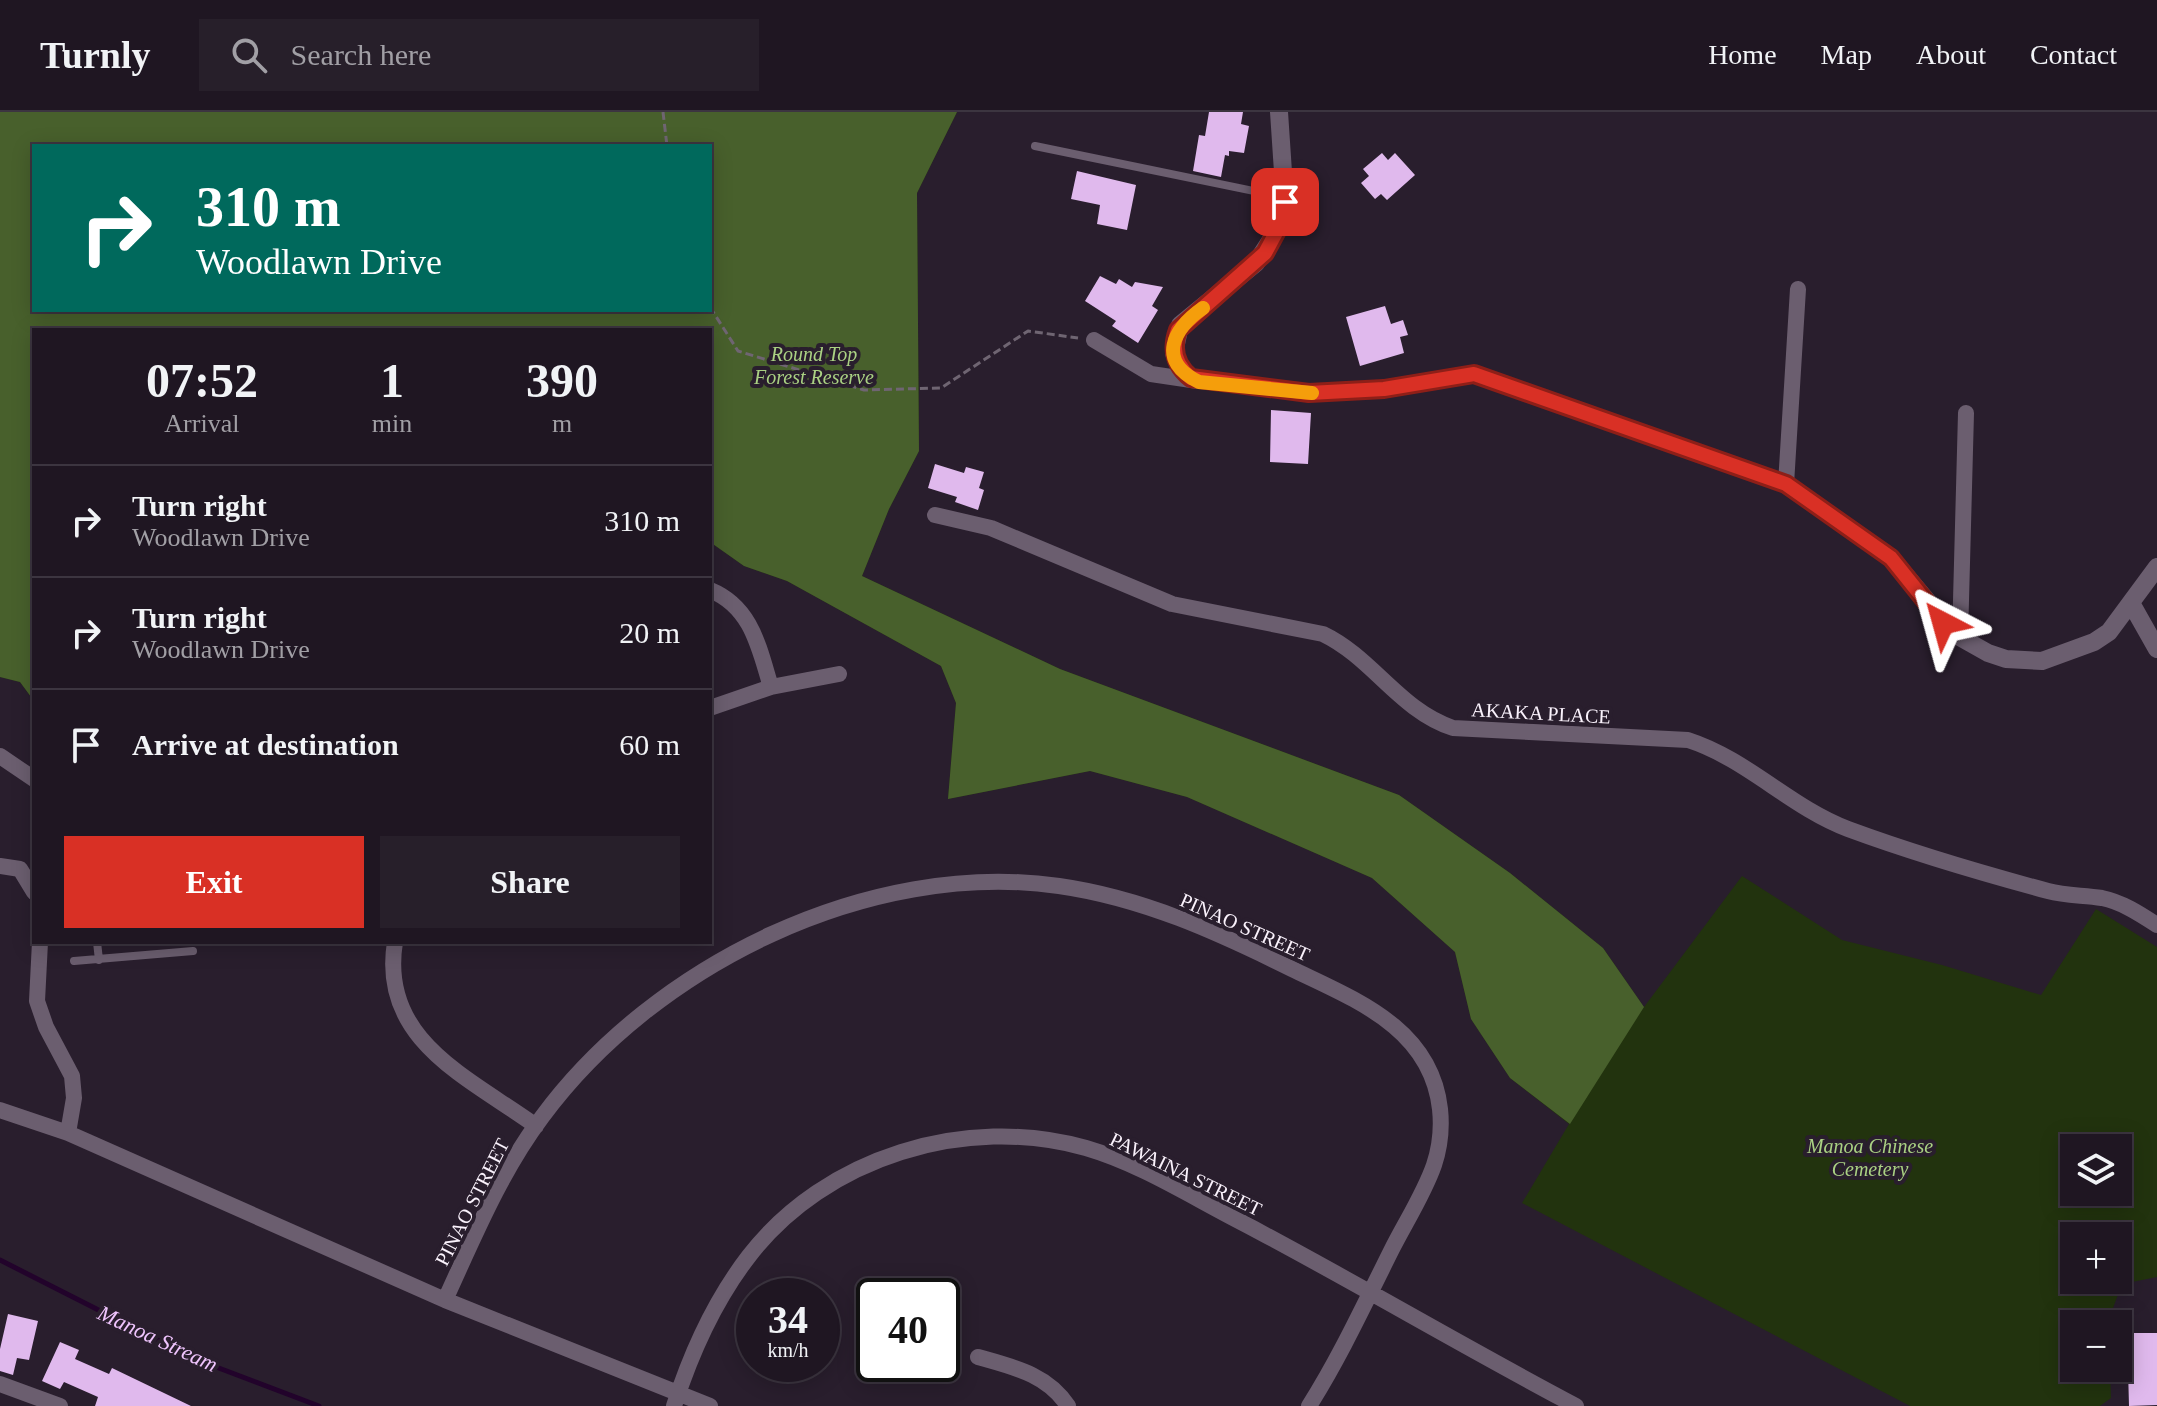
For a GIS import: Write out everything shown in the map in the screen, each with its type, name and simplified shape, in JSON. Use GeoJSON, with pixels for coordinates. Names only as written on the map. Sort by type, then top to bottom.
{"type":"FeatureCollection","features":[{"type":"Feature","properties":{"kind":"street"},"geometry":{"type":"LineString","coordinates":[[1199,382],[1186,374],[1176,360],[1174,346],[1178,330],[1265,253],[1278,229],[1284,198],[1279,112]]}},
{"type":"Feature","properties":{"kind":"street"},"geometry":{"type":"LineString","coordinates":[[1786,484],[1798,289]]}},
{"type":"Feature","properties":{"kind":"street"},"geometry":{"type":"LineString","coordinates":[[1094,340],[1151,374],[1309,393],[1384,389],[1474,374],[1786,484],[1891,558],[1943,623],[1960,638],[2006,659],[2042,661],[2061,657],[2109,632],[2157,567]]}},
{"type":"Feature","properties":{"kind":"street"},"geometry":{"type":"LineString","coordinates":[[1960,638],[1966,413]]}},
{"type":"Feature","properties":{"kind":"street","name":"AKAKA PLACE"},"geometry":{"type":"LineString","coordinates":[[935,515],[991,528],[1172,604],[1323,634],[1345,646],[1400,698],[1435,722],[1472,730],[1688,740],[1720,751],[1790,799],[1846,829],[2027,886],[2069,897],[2101,898],[2122,904],[2157,925]]}},
{"type":"Feature","properties":{"kind":"street"},"geometry":{"type":"LineString","coordinates":[[712,591],[732,601],[746,617],[771,687]]}},
{"type":"Feature","properties":{"kind":"street"},"geometry":{"type":"LineString","coordinates":[[2131,603],[2157,649]]}},
{"type":"Feature","properties":{"kind":"street"},"geometry":{"type":"LineString","coordinates":[[712,707],[771,687],[839,674]]}},
{"type":"Feature","properties":{"kind":"street"},"geometry":{"type":"LineString","coordinates":[[0,756],[32,778]]}},
{"type":"Feature","properties":{"kind":"street"},"geometry":{"type":"LineString","coordinates":[[0,866],[20,869],[32,889]]}},
{"type":"Feature","properties":{"kind":"street","name":"PINAO STREET"},"geometry":{"type":"LineString","coordinates":[[445,1300],[486,1209],[536,1126],[591,1059],[646,1010],[707,968],[772,934],[873,899],[936,885],[1001,881],[1086,890],[1178,916],[1378,1012],[1417,1047],[1438,1095],[1438,1150],[1433,1168],[1309,1406]]}},
{"type":"Feature","properties":{"kind":"street"},"geometry":{"type":"LineString","coordinates":[[40,944],[37,1001],[46,1027],[72,1076],[74,1098],[68,1133]]}},
{"type":"Feature","properties":{"kind":"street"},"geometry":{"type":"LineString","coordinates":[[395,944],[394,988],[404,1017],[421,1043],[536,1126]]}},
{"type":"Feature","properties":{"kind":"street"},"geometry":{"type":"LineString","coordinates":[[0,1110],[68,1133],[676,1401],[710,1406]]}},
{"type":"Feature","properties":{"kind":"street","name":"PAWAINA STREET"},"geometry":{"type":"LineString","coordinates":[[676,1401],[724,1292],[751,1254],[783,1220],[819,1191],[859,1168],[902,1151],[947,1140],[1009,1137],[1085,1147],[1128,1163],[1371,1291],[1558,1402],[1576,1406]]}},
{"type":"Feature","properties":{"kind":"street"},"geometry":{"type":"LineString","coordinates":[[978,1357],[1033,1374],[1058,1392],[1068,1406]]}},
{"type":"Feature","properties":{"kind":"street"},"geometry":{"type":"LineString","coordinates":[[0,1384],[60,1406]]}},
{"type":"Feature","properties":{"kind":"lane"},"geometry":{"type":"LineString","coordinates":[[1035,146],[1284,198]]}},
{"type":"Feature","properties":{"kind":"lane"},"geometry":{"type":"LineString","coordinates":[[97,944],[99,960]]}},
{"type":"Feature","properties":{"kind":"lane"},"geometry":{"type":"LineString","coordinates":[[74,961],[193,951]]}},
{"type":"Feature","properties":{"kind":"path"},"geometry":{"type":"LineString","coordinates":[[667,144],[663,115],[670,112]]}},
{"type":"Feature","properties":{"kind":"path"},"geometry":{"type":"LineString","coordinates":[[712,310],[738,351],[864,390],[941,388],[1028,331],[1094,340]]}},
{"type":"Feature","properties":{"kind":"green space","name":"Manoa Chinese Cemetery"},"geometry":{"type":"Polygon","coordinates":[[[0,112],[957,112],[917,193],[919,451],[889,509],[862,576],[1060,669],[1399,795],[1510,873],[1603,948],[1644,1007],[1742,876],[1842,940],[1942,965],[2041,995],[2096,909],[2157,947],[2157,1277],[2132,1282],[2132,1222],[2060,1222],[2060,1294],[2118,1294],[2112,1310],[2060,1310],[2060,1382],[2110,1382],[2111,1398],[2100,1406],[1910,1406],[1522,1203],[1569,1124],[1510,1078],[1471,1019],[1455,952],[1372,878],[1187,797],[1090,771],[948,799],[956,703],[941,666],[787,581],[744,566],[712,543],[712,328],[32,328],[32,698],[20,682],[0,677],[0,112]]]}},
{"type":"Feature","properties":{"kind":"green space","name":"Round Top Forest Reserve"},"geometry":{"type":"Polygon","coordinates":[[[0,112],[957,112],[917,193],[919,451],[889,509],[862,576],[1060,669],[1399,795],[1510,873],[1603,948],[1644,1007],[1570,1124],[1510,1078],[1471,1019],[1455,952],[1372,878],[1187,797],[1090,771],[948,799],[956,703],[941,666],[787,581],[744,566],[712,543],[712,328],[32,328],[32,698],[20,682],[0,677],[0,112]]]}},
{"type":"Feature","properties":{"kind":"building"},"geometry":{"type":"Polygon","coordinates":[[[1209,112],[1243,112],[1241,124],[1249,126],[1244,153],[1229,151],[1229,156],[1225,155],[1221,177],[1193,171],[1199,135],[1205,136],[1209,112]]]}},
{"type":"Feature","properties":{"kind":"building"},"geometry":{"type":"Polygon","coordinates":[[[1382,153],[1388,160],[1395,153],[1415,175],[1387,200],[1381,194],[1375,199],[1361,183],[1369,176],[1363,169],[1382,153]]]}},
{"type":"Feature","properties":{"kind":"building"},"geometry":{"type":"Polygon","coordinates":[[[1077,171],[1136,185],[1127,230],[1097,224],[1100,205],[1071,199],[1077,171]]]}},
{"type":"Feature","properties":{"kind":"building"},"geometry":{"type":"Polygon","coordinates":[[[1100,276],[1116,284],[1119,279],[1132,287],[1135,282],[1163,287],[1152,306],[1158,310],[1138,343],[1112,326],[1116,321],[1085,301],[1100,276]]]}},
{"type":"Feature","properties":{"kind":"building"},"geometry":{"type":"Polygon","coordinates":[[[1385,306],[1391,324],[1403,320],[1408,335],[1400,337],[1404,353],[1360,366],[1346,317],[1385,306]]]}},
{"type":"Feature","properties":{"kind":"building"},"geometry":{"type":"Polygon","coordinates":[[[1271,410],[1311,413],[1308,464],[1270,462],[1271,410]]]}},
{"type":"Feature","properties":{"kind":"building"},"geometry":{"type":"Polygon","coordinates":[[[935,464],[964,473],[966,467],[984,472],[979,488],[984,490],[978,510],[955,502],[957,497],[928,488],[935,464]]]}},
{"type":"Feature","properties":{"kind":"building"},"geometry":{"type":"Polygon","coordinates":[[[8,1314],[38,1321],[29,1360],[17,1358],[13,1375],[0,1371],[0,1349],[8,1314]]]}},
{"type":"Feature","properties":{"kind":"building"},"geometry":{"type":"Polygon","coordinates":[[[2132,1333],[2157,1333],[2157,1405],[2129,1406],[2132,1333]]]}},
{"type":"Feature","properties":{"kind":"building"},"geometry":{"type":"Polygon","coordinates":[[[60,1342],[79,1350],[75,1359],[109,1374],[112,1368],[191,1406],[95,1406],[98,1397],[64,1382],[60,1389],[42,1381],[60,1342]]]}},
{"type":"Feature","properties":{"kind":"waterway","name":"Manoa Stream"},"geometry":{"type":"LineString","coordinates":[[0,1260],[195,1359],[319,1406]]}},
{"type":"Feature","properties":{"kind":"slow traffic"},"geometry":{"type":"LineString","coordinates":[[1203,308],[1180,325],[1174,346],[1176,360],[1191,378],[1199,382],[1312,393]]}},
{"type":"Feature","properties":{"kind":"route"},"geometry":{"type":"LineString","coordinates":[[1285,202],[1278,229],[1265,253],[1228,289],[1180,325],[1174,346],[1176,360],[1191,378],[1199,382],[1309,393],[1384,389],[1474,374],[1802,492],[1891,558],[1943,623]]}}]}
